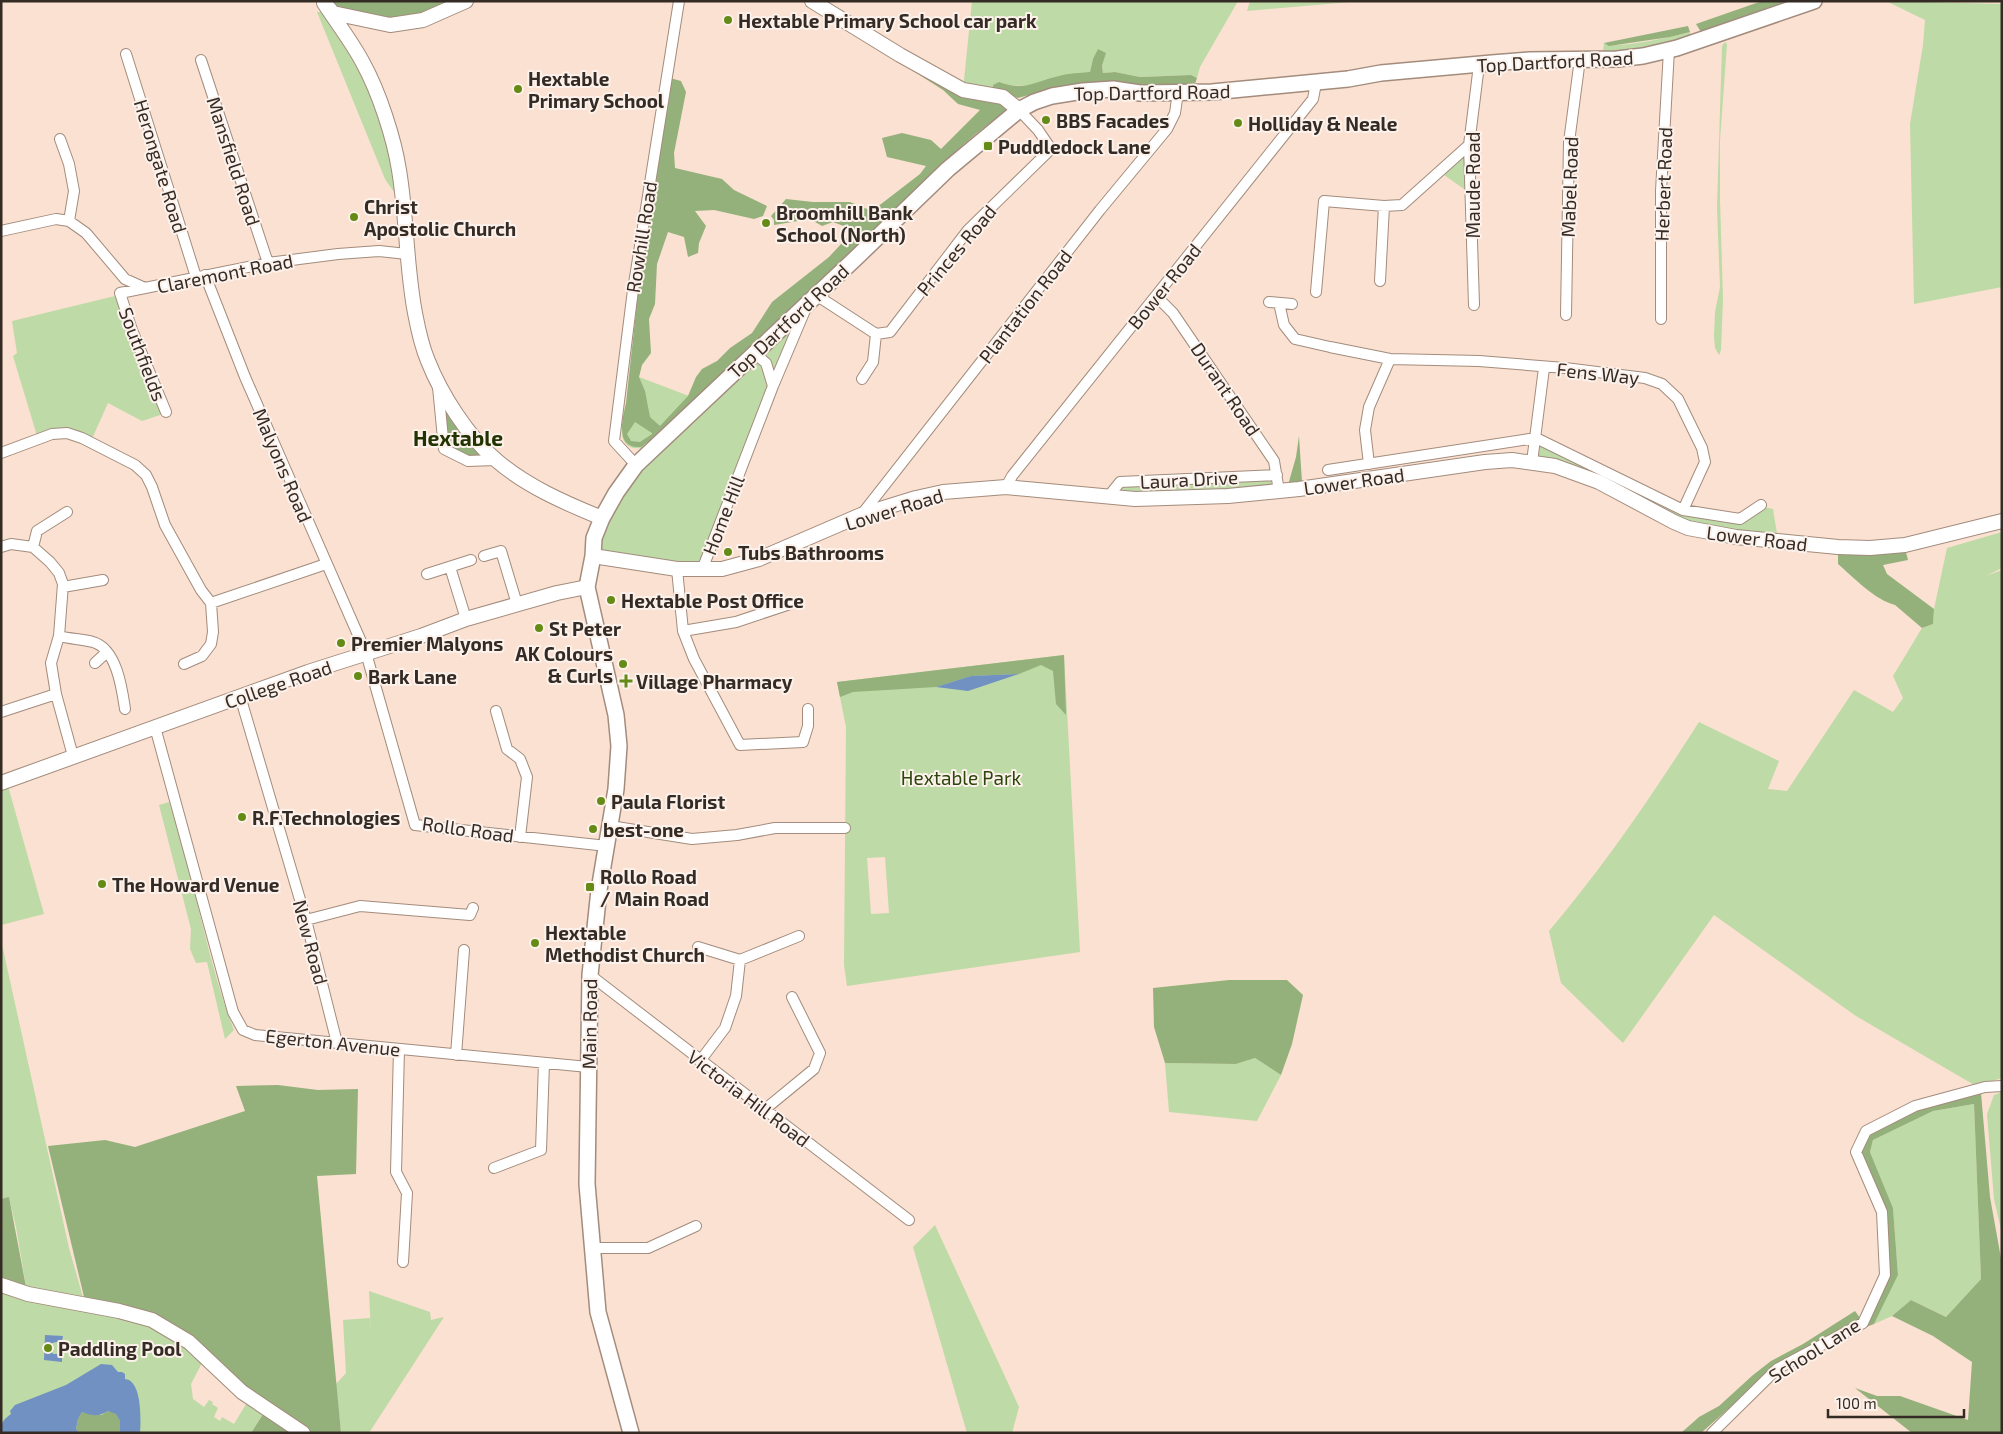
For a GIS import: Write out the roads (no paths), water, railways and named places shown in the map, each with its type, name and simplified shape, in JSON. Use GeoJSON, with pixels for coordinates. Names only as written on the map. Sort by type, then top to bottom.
{"type":"FeatureCollection","features":[{"type":"Feature","properties":{"kind":"main road","name":"Top Dartford Road"},"geometry":{"type":"LineString","coordinates":[[593,556],[594,538],[602,518],[616,493],[636,465],[948,169],[1019,110],[1034,102],[1052,96],[1083,91],[1113,90],[1140,93],[1212,92],[1316,83],[1381,73],[1529,60],[1617,59],[1670,50],[1814,1]]}},
{"type":"Feature","properties":{"kind":"main road","name":"Main Road"},"geometry":{"type":"LineString","coordinates":[[593,556],[586,587],[616,715],[618,767],[590,975],[587,1184],[591,1248],[599,1318],[631,1433]]}},
{"type":"Feature","properties":{"kind":"street"},"geometry":{"type":"LineString","coordinates":[[324,2],[333,13],[390,25],[423,20],[466,1]]}},
{"type":"Feature","properties":{"kind":"street","name":"Rowhill Road"},"geometry":{"type":"LineString","coordinates":[[636,465],[614,441],[633,290],[679,1]]}},
{"type":"Feature","properties":{"kind":"street"},"geometry":{"type":"LineString","coordinates":[[812,1],[900,55],[963,90],[1003,97],[1019,110]]}},
{"type":"Feature","properties":{"kind":"street"},"geometry":{"type":"LineString","coordinates":[[324,2],[363,63],[383,111],[399,170],[407,254],[417,320],[427,359],[437,382],[469,432],[495,460],[519,477],[561,501],[602,518]]}},
{"type":"Feature","properties":{"kind":"street","name":"Herbert Road"},"geometry":{"type":"LineString","coordinates":[[1661,319],[1661,190],[1670,50]]}},
{"type":"Feature","properties":{"kind":"street","name":"Herongate Road"},"geometry":{"type":"LineString","coordinates":[[126,54],[200,276]]}},
{"type":"Feature","properties":{"kind":"street","name":"Mabel Road"},"geometry":{"type":"LineString","coordinates":[[1566,315],[1569,142],[1580,59]]}},
{"type":"Feature","properties":{"kind":"street","name":"Mansfield Road"},"geometry":{"type":"LineString","coordinates":[[201,60],[268,263]]}},
{"type":"Feature","properties":{"kind":"street","name":"Maude Road"},"geometry":{"type":"LineString","coordinates":[[1474,305],[1469,145],[1479,65]]}},
{"type":"Feature","properties":{"kind":"street","name":"Bower Road"},"geometry":{"type":"LineString","coordinates":[[1006,487],[1012,476],[1313,99],[1316,83]]}},
{"type":"Feature","properties":{"kind":"street","name":"Plantation Road"},"geometry":{"type":"LineString","coordinates":[[862,515],[1064,256],[1168,129],[1175,113],[1178,92]]}},
{"type":"Feature","properties":{"kind":"street","name":"Princes Road"},"geometry":{"type":"LineString","coordinates":[[876,334],[890,332],[968,230],[1051,149],[1019,110]]}},
{"type":"Feature","properties":{"kind":"street"},"geometry":{"type":"LineString","coordinates":[[1,231],[56,219],[69,221],[74,191],[69,164],[60,139]]}},
{"type":"Feature","properties":{"kind":"street"},"geometry":{"type":"LineString","coordinates":[[1316,292],[1324,201],[1384,206],[1402,205],[1469,145]]}},
{"type":"Feature","properties":{"kind":"street"},"geometry":{"type":"LineString","coordinates":[[1380,281],[1384,206]]}},
{"type":"Feature","properties":{"kind":"street","name":"Claremont Road"},"geometry":{"type":"LineString","coordinates":[[69,221],[86,233],[125,279],[145,288],[268,263],[379,251],[407,254]]}},
{"type":"Feature","properties":{"kind":"street","name":"Malyons Road"},"geometry":{"type":"LineString","coordinates":[[200,276],[366,653]]}},
{"type":"Feature","properties":{"kind":"street","name":"Southfields"},"geometry":{"type":"LineString","coordinates":[[145,288],[120,293],[132,330],[166,412]]}},
{"type":"Feature","properties":{"kind":"street","name":"Durant Road"},"geometry":{"type":"LineString","coordinates":[[1156,296],[1173,313],[1269,452],[1274,460],[1279,490]]}},
{"type":"Feature","properties":{"kind":"street"},"geometry":{"type":"LineString","coordinates":[[812,299],[876,334],[873,362],[862,379]]}},
{"type":"Feature","properties":{"kind":"street","name":"Home Hill"},"geometry":{"type":"LineString","coordinates":[[593,556],[677,569],[702,570],[773,386],[812,299]]}},
{"type":"Feature","properties":{"kind":"street","name":"Fens Way"},"geometry":{"type":"LineString","coordinates":[[1292,304],[1274,303],[1284,326],[1295,339],[1390,359],[1479,361],[1544,368],[1565,368],[1650,379],[1662,384],[1678,399],[1702,448],[1705,462],[1683,510]]}},
{"type":"Feature","properties":{"kind":"street"},"geometry":{"type":"LineString","coordinates":[[754,353],[766,362],[773,386]]}},
{"type":"Feature","properties":{"kind":"street"},"geometry":{"type":"LineString","coordinates":[[1368,464],[1365,430],[1369,407],[1390,359]]}},
{"type":"Feature","properties":{"kind":"street"},"geometry":{"type":"LineString","coordinates":[[1532,462],[1544,368]]}},
{"type":"Feature","properties":{"kind":"street"},"geometry":{"type":"LineString","coordinates":[[437,382],[444,449],[468,461],[495,460]]}},
{"type":"Feature","properties":{"kind":"street"},"geometry":{"type":"LineString","coordinates":[[1,453],[52,434],[67,433],[82,438],[135,466],[146,475],[165,524],[201,590],[211,603],[213,632],[211,644],[202,656],[184,664]]}},
{"type":"Feature","properties":{"kind":"street","name":"Lower Road"},"geometry":{"type":"LineString","coordinates":[[1328,470],[1536,438],[1683,510],[1740,519],[1761,505]]}},
{"type":"Feature","properties":{"kind":"street","name":"Lower Road"},"geometry":{"type":"LineString","coordinates":[[702,570],[722,569],[759,559],[862,515],[916,498],[943,492],[1006,487],[1108,498],[1228,496],[1512,460],[1532,462],[1563,469],[1599,482],[1688,528],[1736,537],[1838,547],[1905,546],[2002,521]]}},
{"type":"Feature","properties":{"kind":"street","name":"Laura Drive"},"geometry":{"type":"LineString","coordinates":[[1108,498],[1120,482],[1277,475]]}},
{"type":"Feature","properties":{"kind":"street"},"geometry":{"type":"LineString","coordinates":[[32,547],[37,531],[67,512]]}},
{"type":"Feature","properties":{"kind":"street"},"geometry":{"type":"LineString","coordinates":[[1,547],[11,544],[32,547],[59,573],[63,587],[59,636],[51,663],[56,694],[73,756]]}},
{"type":"Feature","properties":{"kind":"street"},"geometry":{"type":"LineString","coordinates":[[484,556],[501,552],[517,604]]}},
{"type":"Feature","properties":{"kind":"street"},"geometry":{"type":"LineString","coordinates":[[427,574],[471,560]]}},
{"type":"Feature","properties":{"kind":"street"},"geometry":{"type":"LineString","coordinates":[[211,603],[326,564]]}},
{"type":"Feature","properties":{"kind":"street"},"geometry":{"type":"LineString","coordinates":[[450,567],[466,619]]}},
{"type":"Feature","properties":{"kind":"street"},"geometry":{"type":"LineString","coordinates":[[677,569],[683,631],[694,659],[740,746],[802,742],[808,726],[808,709]]}},
{"type":"Feature","properties":{"kind":"street"},"geometry":{"type":"LineString","coordinates":[[63,587],[103,580]]}},
{"type":"Feature","properties":{"kind":"street","name":"College Road"},"geometry":{"type":"LineString","coordinates":[[1,783],[240,696],[421,636],[466,619],[557,593],[586,587]]}},
{"type":"Feature","properties":{"kind":"street"},"geometry":{"type":"LineString","coordinates":[[683,631],[736,622],[793,603]]}},
{"type":"Feature","properties":{"kind":"street"},"geometry":{"type":"LineString","coordinates":[[59,636],[95,642],[106,652],[116,667],[125,709]]}},
{"type":"Feature","properties":{"kind":"street"},"geometry":{"type":"LineString","coordinates":[[95,663],[106,652]]}},
{"type":"Feature","properties":{"kind":"street","name":"Rollo Road"},"geometry":{"type":"LineString","coordinates":[[366,653],[416,825],[607,846]]}},
{"type":"Feature","properties":{"kind":"street"},"geometry":{"type":"LineString","coordinates":[[1,712],[56,694]]}},
{"type":"Feature","properties":{"kind":"street","name":"New Road"},"geometry":{"type":"LineString","coordinates":[[240,696],[306,920],[337,1043]]}},
{"type":"Feature","properties":{"kind":"street"},"geometry":{"type":"LineString","coordinates":[[496,711],[506,729],[507,749],[520,759],[527,777],[520,836]]}},
{"type":"Feature","properties":{"kind":"street","name":"Egerton Avenue"},"geometry":{"type":"LineString","coordinates":[[155,727],[233,1012],[243,1030],[255,1035],[588,1067]]}},
{"type":"Feature","properties":{"kind":"street"},"geometry":{"type":"LineString","coordinates":[[610,826],[692,839],[775,828],[845,828]]}},
{"type":"Feature","properties":{"kind":"street"},"geometry":{"type":"LineString","coordinates":[[306,920],[360,906],[470,915],[474,908]]}},
{"type":"Feature","properties":{"kind":"street"},"geometry":{"type":"LineString","coordinates":[[698,947],[740,960],[799,936]]}},
{"type":"Feature","properties":{"kind":"street"},"geometry":{"type":"LineString","coordinates":[[456,1055],[464,950]]}},
{"type":"Feature","properties":{"kind":"street"},"geometry":{"type":"LineString","coordinates":[[700,1061],[725,1028],[736,996],[740,960]]}},
{"type":"Feature","properties":{"kind":"street","name":"Victoria Hill Road"},"geometry":{"type":"LineString","coordinates":[[590,975],[910,1220]]}},
{"type":"Feature","properties":{"kind":"street"},"geometry":{"type":"LineString","coordinates":[[764,1110],[814,1069],[820,1052],[792,997]]}},
{"type":"Feature","properties":{"kind":"street"},"geometry":{"type":"LineString","coordinates":[[399,1049],[396,1172],[407,1193],[403,1262]]}},
{"type":"Feature","properties":{"kind":"street"},"geometry":{"type":"LineString","coordinates":[[494,1168],[541,1150],[544,1063]]}},
{"type":"Feature","properties":{"kind":"street","name":"School Lane"},"geometry":{"type":"LineString","coordinates":[[1712,1433],[1777,1369],[1863,1323],[1884,1275],[1882,1212],[1856,1152],[1866,1131],[1915,1106],[1985,1087],[2002,1086]]}},
{"type":"Feature","properties":{"kind":"street"},"geometry":{"type":"LineString","coordinates":[[591,1248],[648,1248],[696,1226]]}},
{"type":"Feature","properties":{"kind":"street"},"geometry":{"type":"LineString","coordinates":[[1,1286],[28,1294],[119,1311],[152,1320],[189,1342],[242,1392],[303,1433]]}},
{"type":"Feature","properties":{"kind":"water"},"geometry":{"type":"Polygon","coordinates":[[[1019,674],[968,691],[936,687],[971,676],[1019,674]]]}},
{"type":"Feature","properties":{"kind":"water","name":"Paddling Pool"},"geometry":{"type":"Polygon","coordinates":[[[45,1335],[63,1336],[62,1341],[52,1343],[53,1354],[62,1354],[62,1362],[44,1360],[45,1335]]]}},
{"type":"Feature","properties":{"kind":"water"},"geometry":{"type":"Polygon","coordinates":[[[101,1364],[112,1365],[118,1372],[125,1374],[125,1379],[131,1381],[135,1386],[139,1402],[140,1433],[120,1433],[120,1421],[116,1414],[108,1411],[95,1415],[82,1412],[76,1429],[79,1433],[1,1433],[3,1422],[11,1414],[10,1411],[15,1405],[66,1385],[101,1364]]]}},
{"type":"Feature","properties":{"kind":"place","name":"Hextable Primary School car park"},"geometry":{"type":"Point","coordinates":[728,20]}},
{"type":"Feature","properties":{"kind":"place","name":"Hextable Primary School"},"geometry":{"type":"Point","coordinates":[518,89]}},
{"type":"Feature","properties":{"kind":"place","name":"BBS Facades"},"geometry":{"type":"Point","coordinates":[1046,120]}},
{"type":"Feature","properties":{"kind":"place","name":"Holliday & Neale"},"geometry":{"type":"Point","coordinates":[1238,123]}},
{"type":"Feature","properties":{"kind":"place","name":"Puddledock Lane"},"geometry":{"type":"Point","coordinates":[988,146]}},
{"type":"Feature","properties":{"kind":"place","name":"Christ Apostolic Church"},"geometry":{"type":"Point","coordinates":[354,217]}},
{"type":"Feature","properties":{"kind":"place","name":"Broomhill Bank School (North)"},"geometry":{"type":"Point","coordinates":[766,223]}},
{"type":"Feature","properties":{"kind":"place","name":"Tubs Bathrooms"},"geometry":{"type":"Point","coordinates":[728,552]}},
{"type":"Feature","properties":{"kind":"place","name":"Hextable Post Office"},"geometry":{"type":"Point","coordinates":[611,600]}},
{"type":"Feature","properties":{"kind":"place","name":"St Peter"},"geometry":{"type":"Point","coordinates":[539,628]}},
{"type":"Feature","properties":{"kind":"place","name":"Premier Malyons"},"geometry":{"type":"Point","coordinates":[341,643]}},
{"type":"Feature","properties":{"kind":"place","name":"AK Colours & Curls"},"geometry":{"type":"Point","coordinates":[623,664]}},
{"type":"Feature","properties":{"kind":"place","name":"Bark Lane"},"geometry":{"type":"Point","coordinates":[358,676]}},
{"type":"Feature","properties":{"kind":"place","name":"Village Pharmacy"},"geometry":{"type":"Point","coordinates":[626,681]}},
{"type":"Feature","properties":{"kind":"place","name":"Paula Florist"},"geometry":{"type":"Point","coordinates":[601,801]}},
{"type":"Feature","properties":{"kind":"place","name":"R.F.Technologies"},"geometry":{"type":"Point","coordinates":[242,817]}},
{"type":"Feature","properties":{"kind":"place","name":"best-one"},"geometry":{"type":"Point","coordinates":[593,829]}},
{"type":"Feature","properties":{"kind":"place","name":"The Howard Venue"},"geometry":{"type":"Point","coordinates":[102,884]}},
{"type":"Feature","properties":{"kind":"place","name":"Rollo Road / Main Road"},"geometry":{"type":"Point","coordinates":[590,887]}},
{"type":"Feature","properties":{"kind":"place","name":"Hextable Methodist Church"},"geometry":{"type":"Point","coordinates":[535,943]}},
{"type":"Feature","properties":{"kind":"place","name":"Paddling Pool"},"geometry":{"type":"Point","coordinates":[48,1348]}},
{"type":"Feature","properties":{"kind":"district","name":"Hextable"},"geometry":{"type":"Point","coordinates":[458,437]}},
{"type":"Feature","properties":{"kind":"park label","name":"Hextable Park"},"geometry":{"type":"Point","coordinates":[961,777]}}]}
